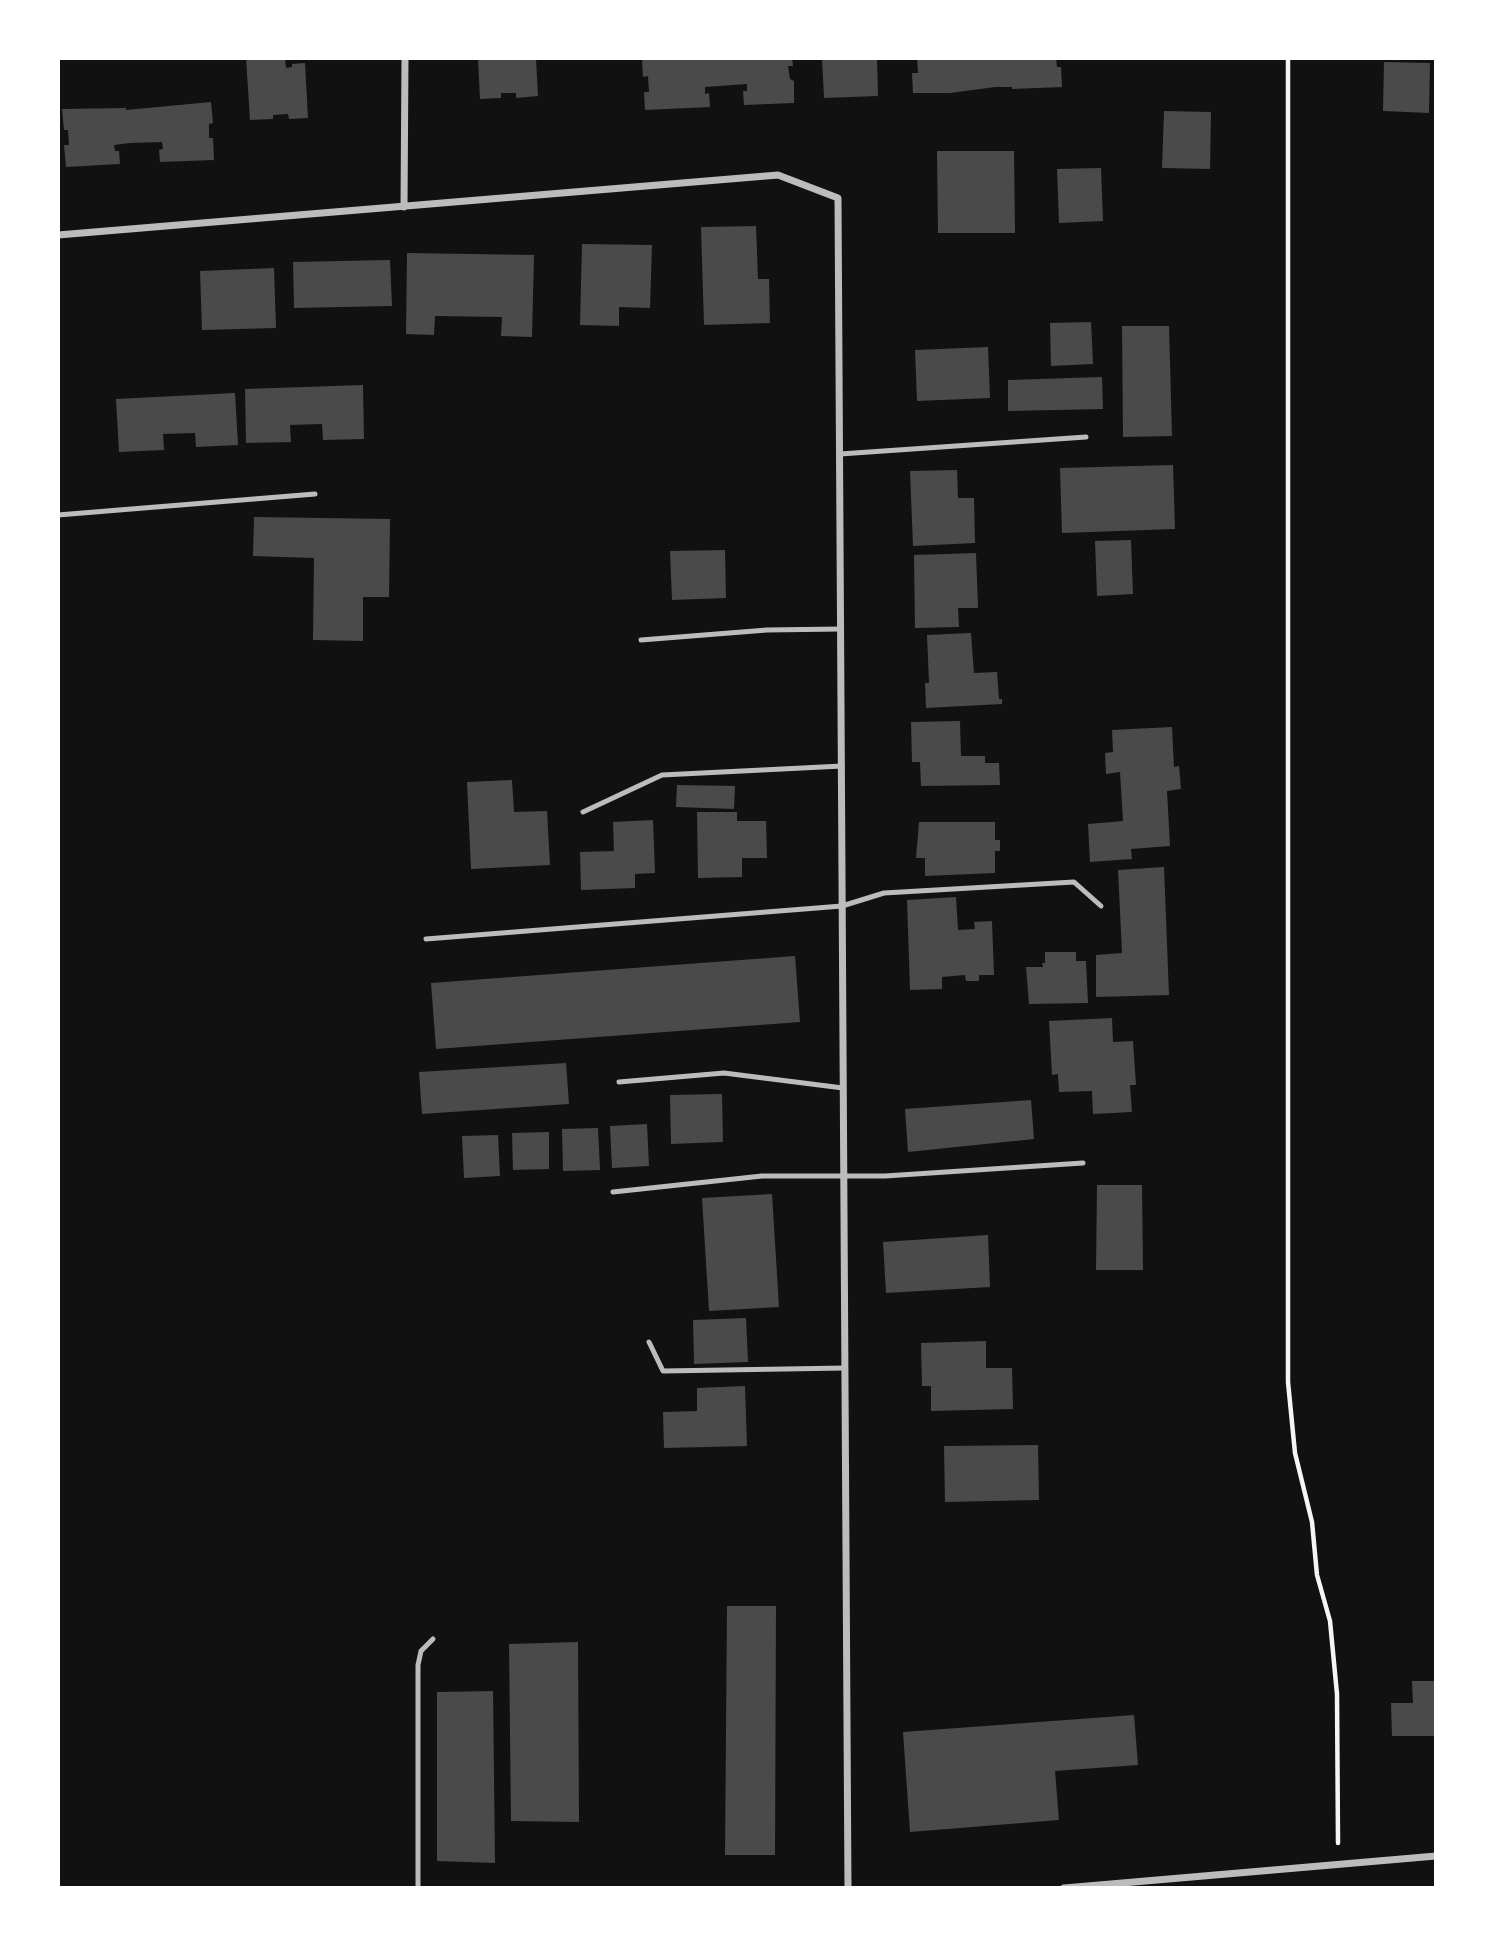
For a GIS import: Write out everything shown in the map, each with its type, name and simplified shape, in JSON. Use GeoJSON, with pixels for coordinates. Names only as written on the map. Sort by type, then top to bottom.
{"type":"FeatureCollection","features":[{"type":"Feature","properties":{"kind":"street"},"geometry":{"type":"LineString","coordinates":[[404,207],[405,58]]}},
{"type":"Feature","properties":{"kind":"street"},"geometry":{"type":"LineString","coordinates":[[58,235],[778,175],[838,198],[848,1888]]}},
{"type":"Feature","properties":{"kind":"street"},"geometry":{"type":"LineString","coordinates":[[1064,1888],[1436,1856]]}},
{"type":"Feature","properties":{"kind":"lane"},"geometry":{"type":"LineString","coordinates":[[840,454],[1087,438]]}},
{"type":"Feature","properties":{"kind":"lane"},"geometry":{"type":"LineString","coordinates":[[58,515],[315,494]]}},
{"type":"Feature","properties":{"kind":"lane"},"geometry":{"type":"LineString","coordinates":[[641,640],[767,630],[841,629]]}},
{"type":"Feature","properties":{"kind":"lane"},"geometry":{"type":"LineString","coordinates":[[583,812],[662,775],[842,766]]}},
{"type":"Feature","properties":{"kind":"lane"},"geometry":{"type":"LineString","coordinates":[[426,939],[842,906],[884,893],[1074,882],[1101,906]]}},
{"type":"Feature","properties":{"kind":"lane"},"geometry":{"type":"LineString","coordinates":[[619,1082],[724,1073],[843,1088]]}},
{"type":"Feature","properties":{"kind":"lane"},"geometry":{"type":"LineString","coordinates":[[613,1192],[762,1176],[885,1176],[1083,1163]]}},
{"type":"Feature","properties":{"kind":"lane"},"geometry":{"type":"LineString","coordinates":[[649,1342],[663,1371],[845,1368]]}},
{"type":"Feature","properties":{"kind":"lane"},"geometry":{"type":"LineString","coordinates":[[418,1888],[418,1665],[421,1651],[433,1639]]}},
{"type":"Feature","properties":{"kind":"path"},"geometry":{"type":"LineString","coordinates":[[1288,58],[1288,1382],[1296,1453],[1312,1522],[1317,1575],[1329,1621],[1337,1694],[1339,1863]]}},
{"type":"Feature","properties":{"kind":"building"},"geometry":{"type":"Polygon","coordinates":[[[246,58],[285,58],[286,68],[292,67],[292,64],[305,63],[308,118],[289,119],[288,114],[273,115],[273,119],[250,120],[246,58]]]}},
{"type":"Feature","properties":{"kind":"building"},"geometry":{"type":"Polygon","coordinates":[[[478,58],[536,58],[538,96],[516,98],[516,93],[501,93],[501,98],[480,99],[478,58]]]}},
{"type":"Feature","properties":{"kind":"building"},"geometry":{"type":"Polygon","coordinates":[[[642,58],[792,58],[793,66],[788,66],[790,79],[794,81],[794,103],[744,105],[743,91],[747,91],[747,84],[705,87],[705,94],[709,93],[710,107],[645,110],[644,92],[649,92],[648,76],[643,77],[642,58]]]}},
{"type":"Feature","properties":{"kind":"building"},"geometry":{"type":"Polygon","coordinates":[[[822,58],[877,58],[878,96],[824,98],[822,58]]]}},
{"type":"Feature","properties":{"kind":"building"},"geometry":{"type":"Polygon","coordinates":[[[917,58],[1056,58],[1057,67],[1061,67],[1062,87],[995,87],[950,93],[913,93],[912,73],[918,73],[917,58]]]}},
{"type":"Feature","properties":{"kind":"building"},"geometry":{"type":"Polygon","coordinates":[[[1384,62],[1430,63],[1429,113],[1383,111],[1384,62]]]}},
{"type":"Feature","properties":{"kind":"building"},"geometry":{"type":"Polygon","coordinates":[[[211,102],[213,123],[209,124],[209,138],[213,138],[214,160],[160,162],[159,150],[163,149],[162,142],[130,143],[114,145],[115,151],[119,151],[120,164],[66,167],[64,145],[69,145],[68,130],[64,130],[62,109],[126,110],[211,102]]]}},
{"type":"Feature","properties":{"kind":"building"},"geometry":{"type":"Polygon","coordinates":[[[1164,111],[1211,112],[1210,169],[1162,168],[1164,111]]]}},
{"type":"Feature","properties":{"kind":"building"},"geometry":{"type":"Polygon","coordinates":[[[937,151],[1014,151],[1015,233],[938,233],[937,151]]]}},
{"type":"Feature","properties":{"kind":"building"},"geometry":{"type":"Polygon","coordinates":[[[1101,168],[1103,221],[1059,223],[1057,169],[1101,168]]]}},
{"type":"Feature","properties":{"kind":"building"},"geometry":{"type":"Polygon","coordinates":[[[756,226],[758,279],[769,279],[770,323],[704,325],[701,227],[756,226]]]}},
{"type":"Feature","properties":{"kind":"building"},"geometry":{"type":"Polygon","coordinates":[[[582,244],[652,245],[650,308],[619,307],[619,326],[580,325],[582,244]]]}},
{"type":"Feature","properties":{"kind":"building"},"geometry":{"type":"Polygon","coordinates":[[[407,253],[534,255],[532,337],[501,336],[502,317],[435,316],[434,335],[406,334],[407,253]]]}},
{"type":"Feature","properties":{"kind":"building"},"geometry":{"type":"Polygon","coordinates":[[[390,260],[392,306],[294,308],[293,262],[390,260]]]}},
{"type":"Feature","properties":{"kind":"building"},"geometry":{"type":"Polygon","coordinates":[[[274,268],[276,328],[202,330],[200,271],[274,268]]]}},
{"type":"Feature","properties":{"kind":"building"},"geometry":{"type":"Polygon","coordinates":[[[1091,322],[1093,364],[1051,366],[1050,323],[1091,322]]]}},
{"type":"Feature","properties":{"kind":"building"},"geometry":{"type":"Polygon","coordinates":[[[1122,326],[1169,326],[1172,436],[1123,437],[1122,326]]]}},
{"type":"Feature","properties":{"kind":"building"},"geometry":{"type":"Polygon","coordinates":[[[988,347],[990,398],[917,401],[915,350],[988,347]]]}},
{"type":"Feature","properties":{"kind":"building"},"geometry":{"type":"Polygon","coordinates":[[[1102,377],[1103,409],[1008,411],[1008,380],[1102,377]]]}},
{"type":"Feature","properties":{"kind":"building"},"geometry":{"type":"Polygon","coordinates":[[[363,385],[364,439],[323,440],[322,424],[290,425],[291,442],[246,443],[245,389],[363,385]]]}},
{"type":"Feature","properties":{"kind":"building"},"geometry":{"type":"Polygon","coordinates":[[[235,393],[238,445],[196,447],[195,433],[163,434],[164,450],[119,452],[116,399],[235,393]]]}},
{"type":"Feature","properties":{"kind":"building"},"geometry":{"type":"Polygon","coordinates":[[[1173,465],[1175,529],[1062,533],[1060,468],[1173,465]]]}},
{"type":"Feature","properties":{"kind":"building"},"geometry":{"type":"Polygon","coordinates":[[[957,470],[958,498],[974,498],[975,543],[913,546],[910,471],[957,470]]]}},
{"type":"Feature","properties":{"kind":"building"},"geometry":{"type":"Polygon","coordinates":[[[254,517],[390,519],[389,597],[363,597],[363,641],[313,640],[314,558],[253,556],[254,517]]]}},
{"type":"Feature","properties":{"kind":"building"},"geometry":{"type":"Polygon","coordinates":[[[1131,540],[1133,594],[1097,596],[1095,541],[1131,540]]]}},
{"type":"Feature","properties":{"kind":"building"},"geometry":{"type":"Polygon","coordinates":[[[725,550],[726,598],[672,600],[670,551],[725,550]]]}},
{"type":"Feature","properties":{"kind":"building"},"geometry":{"type":"Polygon","coordinates":[[[976,553],[978,608],[958,608],[959,627],[915,628],[914,555],[976,553]]]}},
{"type":"Feature","properties":{"kind":"building"},"geometry":{"type":"Polygon","coordinates":[[[971,633],[974,673],[997,672],[999,699],[1002,699],[1002,704],[926,708],[925,683],[929,683],[927,635],[971,633]]]}},
{"type":"Feature","properties":{"kind":"building"},"geometry":{"type":"Polygon","coordinates":[[[960,721],[961,756],[985,756],[985,763],[999,763],[1000,785],[921,786],[920,762],[912,762],[911,722],[960,721]]]}},
{"type":"Feature","properties":{"kind":"building"},"geometry":{"type":"Polygon","coordinates":[[[1172,727],[1174,767],[1179,766],[1181,789],[1167,791],[1170,846],[1131,849],[1132,859],[1090,862],[1088,824],[1123,821],[1120,772],[1106,774],[1105,753],[1113,752],[1112,730],[1172,727]]]}},
{"type":"Feature","properties":{"kind":"building"},"geometry":{"type":"Polygon","coordinates":[[[512,780],[514,812],[547,811],[550,865],[471,869],[467,782],[512,780]]]}},
{"type":"Feature","properties":{"kind":"building"},"geometry":{"type":"Polygon","coordinates":[[[677,785],[735,786],[734,809],[676,807],[677,785]]]}},
{"type":"Feature","properties":{"kind":"building"},"geometry":{"type":"Polygon","coordinates":[[[697,812],[737,812],[737,821],[766,821],[767,858],[742,858],[742,877],[698,878],[697,812]]]}},
{"type":"Feature","properties":{"kind":"building"},"geometry":{"type":"Polygon","coordinates":[[[653,820],[655,873],[635,874],[635,888],[581,890],[580,852],[614,851],[613,822],[653,820]]]}},
{"type":"Feature","properties":{"kind":"building"},"geometry":{"type":"Polygon","coordinates":[[[919,822],[995,822],[995,840],[1000,840],[1000,851],[995,851],[995,873],[925,876],[925,858],[916,858],[919,822]]]}},
{"type":"Feature","properties":{"kind":"building"},"geometry":{"type":"Polygon","coordinates":[[[1164,867],[1169,995],[1096,997],[1096,955],[1122,953],[1118,870],[1164,867]]]}},
{"type":"Feature","properties":{"kind":"building"},"geometry":{"type":"Polygon","coordinates":[[[956,897],[958,930],[975,929],[974,922],[992,921],[994,975],[979,975],[979,981],[966,981],[965,975],[942,977],[942,989],[910,990],[907,900],[956,897]]]}},
{"type":"Feature","properties":{"kind":"building"},"geometry":{"type":"Polygon","coordinates":[[[1045,952],[1076,952],[1076,961],[1086,961],[1088,1003],[1029,1004],[1026,967],[1043,967],[1045,952]]]}},
{"type":"Feature","properties":{"kind":"building"},"geometry":{"type":"Polygon","coordinates":[[[795,956],[800,1022],[436,1049],[431,983],[795,956]]]}},
{"type":"Feature","properties":{"kind":"building"},"geometry":{"type":"Polygon","coordinates":[[[1112,1018],[1113,1042],[1133,1041],[1136,1085],[1130,1085],[1132,1112],[1093,1114],[1092,1091],[1059,1092],[1058,1074],[1052,1075],[1049,1021],[1112,1018]]]}},
{"type":"Feature","properties":{"kind":"building"},"geometry":{"type":"Polygon","coordinates":[[[566,1063],[569,1104],[422,1114],[419,1072],[566,1063]]]}},
{"type":"Feature","properties":{"kind":"building"},"geometry":{"type":"Polygon","coordinates":[[[722,1094],[723,1142],[671,1144],[670,1095],[722,1094]]]}},
{"type":"Feature","properties":{"kind":"building"},"geometry":{"type":"Polygon","coordinates":[[[1031,1100],[1034,1139],[908,1152],[905,1109],[1031,1100]]]}},
{"type":"Feature","properties":{"kind":"building"},"geometry":{"type":"Polygon","coordinates":[[[647,1124],[649,1166],[612,1168],[610,1126],[647,1124]]]}},
{"type":"Feature","properties":{"kind":"building"},"geometry":{"type":"Polygon","coordinates":[[[598,1128],[600,1170],[563,1171],[562,1129],[598,1128]]]}},
{"type":"Feature","properties":{"kind":"building"},"geometry":{"type":"Polygon","coordinates":[[[549,1132],[549,1169],[513,1170],[512,1133],[549,1132]]]}},
{"type":"Feature","properties":{"kind":"building"},"geometry":{"type":"Polygon","coordinates":[[[498,1135],[500,1176],[464,1178],[462,1136],[498,1135]]]}},
{"type":"Feature","properties":{"kind":"building"},"geometry":{"type":"Polygon","coordinates":[[[1097,1185],[1142,1185],[1143,1270],[1096,1270],[1097,1185]]]}},
{"type":"Feature","properties":{"kind":"building"},"geometry":{"type":"Polygon","coordinates":[[[772,1194],[779,1307],[709,1311],[702,1198],[772,1194]]]}},
{"type":"Feature","properties":{"kind":"building"},"geometry":{"type":"Polygon","coordinates":[[[988,1235],[990,1287],[886,1293],[883,1242],[988,1235]]]}},
{"type":"Feature","properties":{"kind":"building"},"geometry":{"type":"Polygon","coordinates":[[[746,1318],[748,1362],[694,1364],[693,1320],[746,1318]]]}},
{"type":"Feature","properties":{"kind":"building"},"geometry":{"type":"Polygon","coordinates":[[[986,1341],[986,1368],[1012,1368],[1013,1409],[931,1411],[931,1386],[922,1386],[921,1343],[986,1341]]]}},
{"type":"Feature","properties":{"kind":"building"},"geometry":{"type":"Polygon","coordinates":[[[745,1386],[747,1446],[664,1448],[663,1412],[697,1411],[697,1388],[745,1386]]]}},
{"type":"Feature","properties":{"kind":"building"},"geometry":{"type":"Polygon","coordinates":[[[1038,1445],[1039,1500],[945,1502],[944,1446],[1038,1445]]]}},
{"type":"Feature","properties":{"kind":"building"},"geometry":{"type":"Polygon","coordinates":[[[727,1606],[776,1606],[775,1855],[725,1855],[727,1606]]]}},
{"type":"Feature","properties":{"kind":"building"},"geometry":{"type":"Polygon","coordinates":[[[578,1642],[579,1822],[511,1821],[509,1644],[578,1642]]]}},
{"type":"Feature","properties":{"kind":"building"},"geometry":{"type":"Polygon","coordinates":[[[1412,1681],[1436,1681],[1436,1736],[1392,1736],[1391,1703],[1413,1703],[1412,1681]]]}},
{"type":"Feature","properties":{"kind":"building"},"geometry":{"type":"Polygon","coordinates":[[[493,1691],[495,1863],[437,1861],[437,1692],[493,1691]]]}},
{"type":"Feature","properties":{"kind":"building"},"geometry":{"type":"Polygon","coordinates":[[[1134,1715],[1138,1765],[1055,1771],[1059,1820],[910,1832],[903,1732],[1134,1715]]]}}]}
